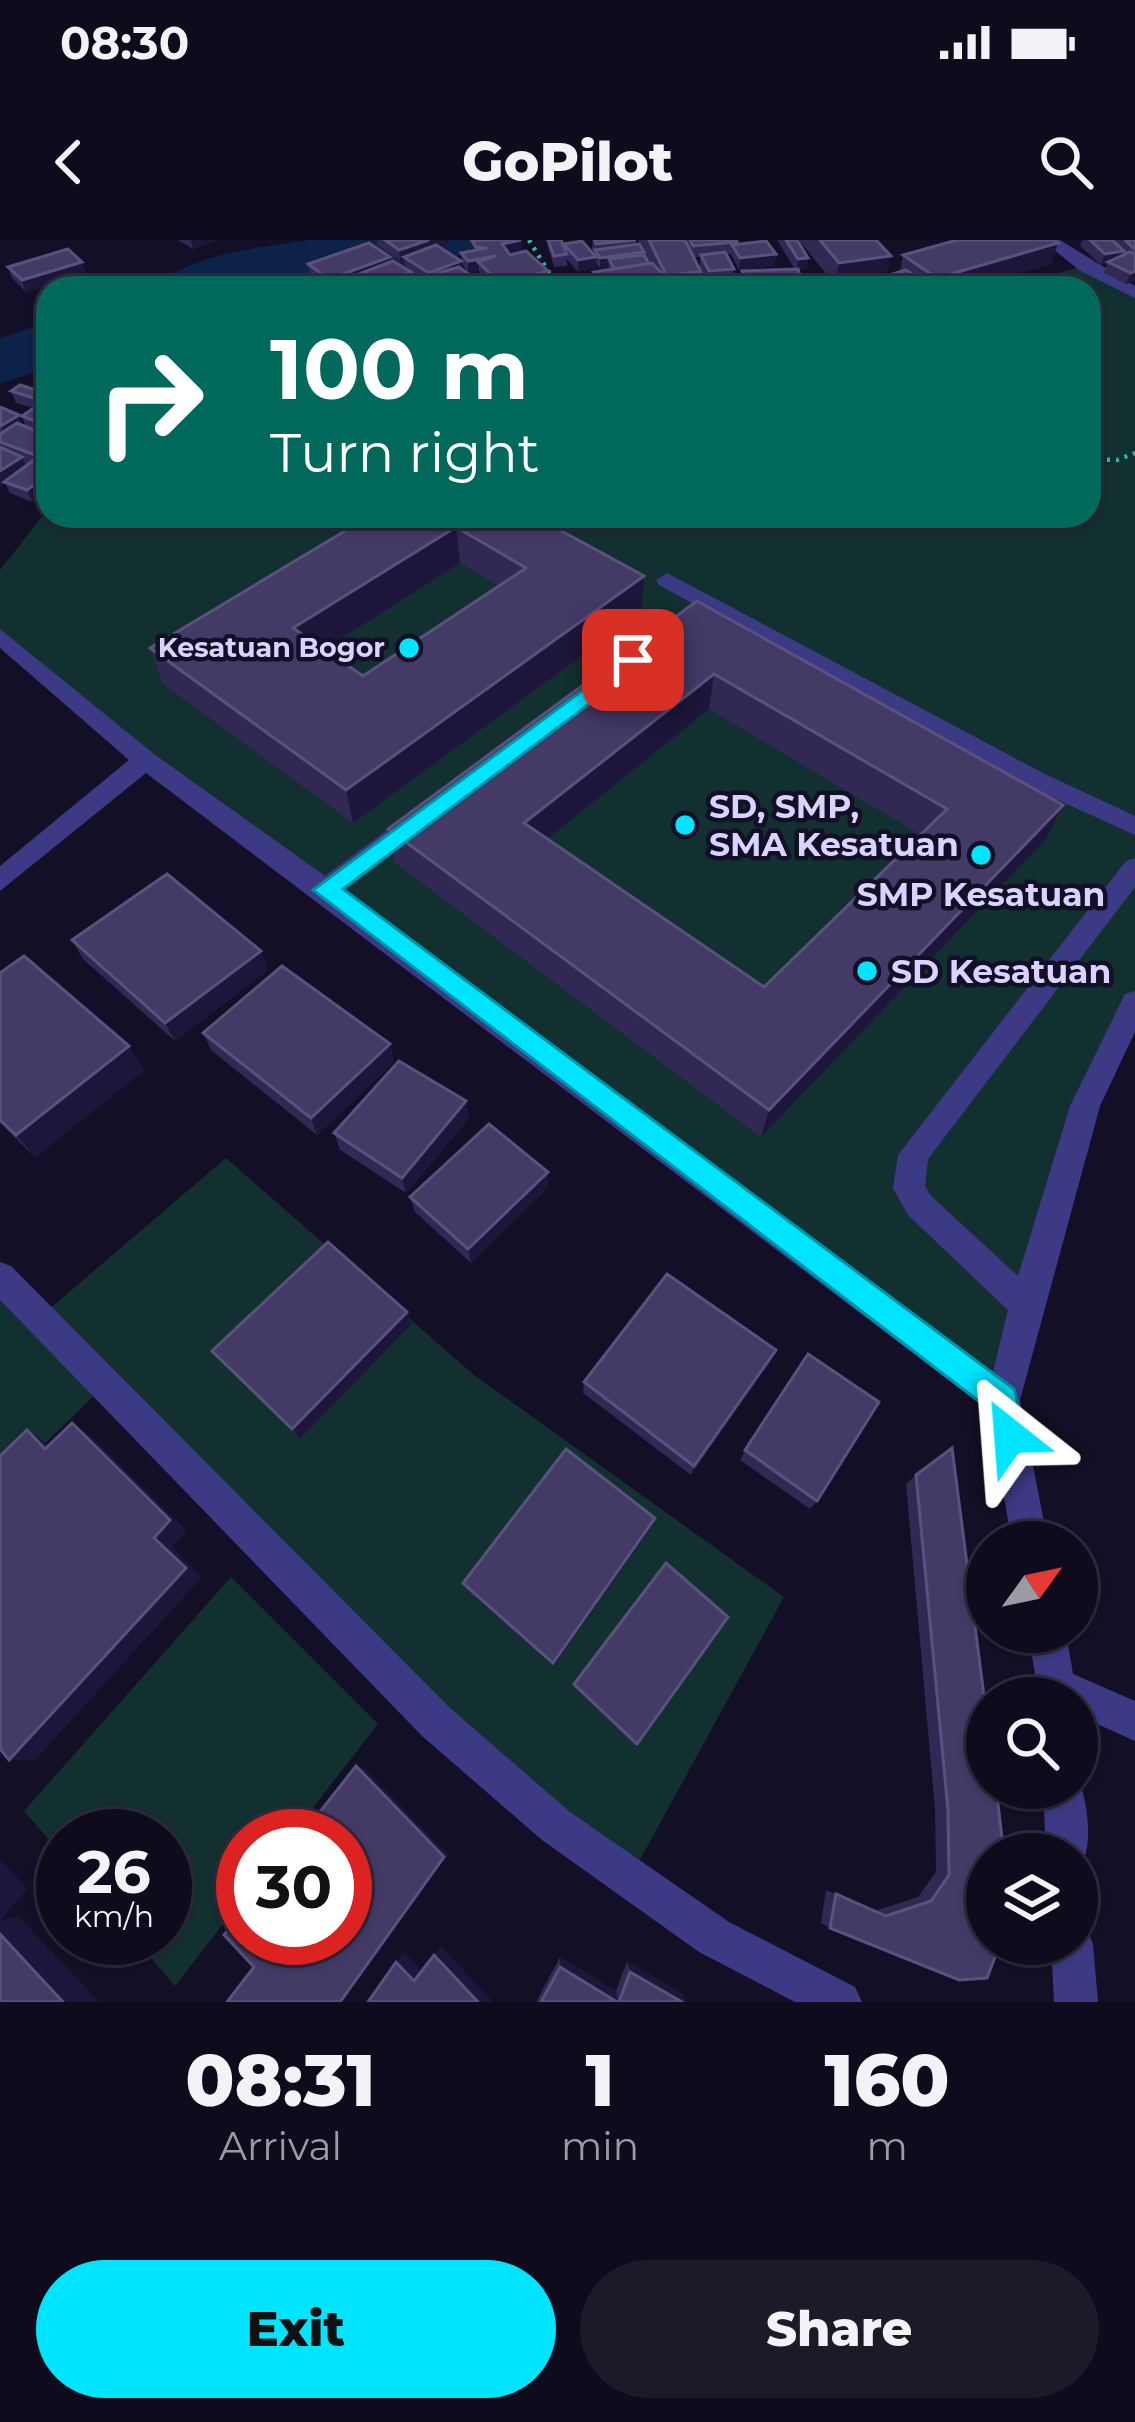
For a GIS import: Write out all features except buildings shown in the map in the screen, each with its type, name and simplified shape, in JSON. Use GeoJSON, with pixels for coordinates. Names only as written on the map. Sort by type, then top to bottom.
{"type":"FeatureCollection","features":[{"type":"Feature","properties":{"kind":"street"},"geometry":{"type":"LineString","coordinates":[[1050,240],[1084,266],[1135,293]]}},
{"type":"Feature","properties":{"kind":"street"},"geometry":{"type":"LineString","coordinates":[[667,580],[700,610],[873,690],[972,749],[1067,798],[1135,826]]}},
{"type":"Feature","properties":{"kind":"street"},"geometry":{"type":"LineString","coordinates":[[0,636],[146,760],[1003,1400]]}},
{"type":"Feature","properties":{"kind":"street"},"geometry":{"type":"LineString","coordinates":[[0,881],[146,760]]}},
{"type":"Feature","properties":{"kind":"street"},"geometry":{"type":"LineString","coordinates":[[326,890],[441,804]]}},
{"type":"Feature","properties":{"kind":"street"},"geometry":{"type":"LineString","coordinates":[[1026,1305],[919,1205],[908,1188],[913,1154],[1135,868]]}},
{"type":"Feature","properties":{"kind":"street"},"geometry":{"type":"LineString","coordinates":[[1026,1521],[1003,1400],[1085,1106],[1135,1002]]}},
{"type":"Feature","properties":{"kind":"street"},"geometry":{"type":"LineString","coordinates":[[0,1276],[436,1722],[556,1826],[714,1937],[840,2002]]}},
{"type":"Feature","properties":{"kind":"street"},"geometry":{"type":"LineString","coordinates":[[1098,1708],[1135,1721]]}},
{"type":"Feature","properties":{"kind":"street"},"geometry":{"type":"LineString","coordinates":[[1073,1965],[1076,2002]]}},
{"type":"Feature","properties":{"kind":"path"},"geometry":{"type":"LineString","coordinates":[[529,240],[550,276]]}},
{"type":"Feature","properties":{"kind":"path"},"geometry":{"type":"LineString","coordinates":[[1101,459],[1135,453]]}},
{"type":"Feature","properties":{"kind":"green space","name":"SD, SMP, SMA Kesatuan"},"geometry":{"type":"Polygon","coordinates":[[[1085,266],[1135,293],[1135,1002],[1085,1106],[1003,1400],[0,642],[0,570],[36,524],[36,528],[1101,528],[1101,276],[1046,276],[1085,266]]]}},
{"type":"Feature","properties":{"kind":"green space"},"geometry":{"type":"Polygon","coordinates":[[[226,1158],[474,1375],[784,1597],[630,1878],[105,1385],[0,1487],[0,1277],[40,1317],[226,1158]]]}},
{"type":"Feature","properties":{"kind":"green space"},"geometry":{"type":"Polygon","coordinates":[[[231,1577],[378,1724],[312,1809],[216,1809],[216,1933],[192,1964],[192,1809],[36,1809],[36,1825],[24,1811],[231,1577]]]}},
{"type":"Feature","properties":{"kind":"green space"},"geometry":{"type":"Polygon","coordinates":[[[157,1965],[191,1965],[175,1986],[157,1965]]]}},
{"type":"Feature","properties":{"kind":"waterway"},"geometry":{"type":"LineString","coordinates":[[226,276],[253,267],[446,240]]}},
{"type":"Feature","properties":{"kind":"waterway"},"geometry":{"type":"LineString","coordinates":[[0,363],[36,347]]}},
{"type":"Feature","properties":{"kind":"place","name":"Kesatuan Bogor"},"geometry":{"type":"Point","coordinates":[409,648]}},
{"type":"Feature","properties":{"kind":"place","name":"SD, SMP, SMA Kesatuan"},"geometry":{"type":"Point","coordinates":[685,825]}},
{"type":"Feature","properties":{"kind":"place","name":"SMP Kesatuan"},"geometry":{"type":"Point","coordinates":[981,855]}},
{"type":"Feature","properties":{"kind":"place","name":"SD Kesatuan"},"geometry":{"type":"Point","coordinates":[867,971]}},
{"type":"Feature","properties":{"kind":"route"},"geometry":{"type":"LineString","coordinates":[[633,660],[326,890],[1003,1400],[1010,1436]]}}]}
